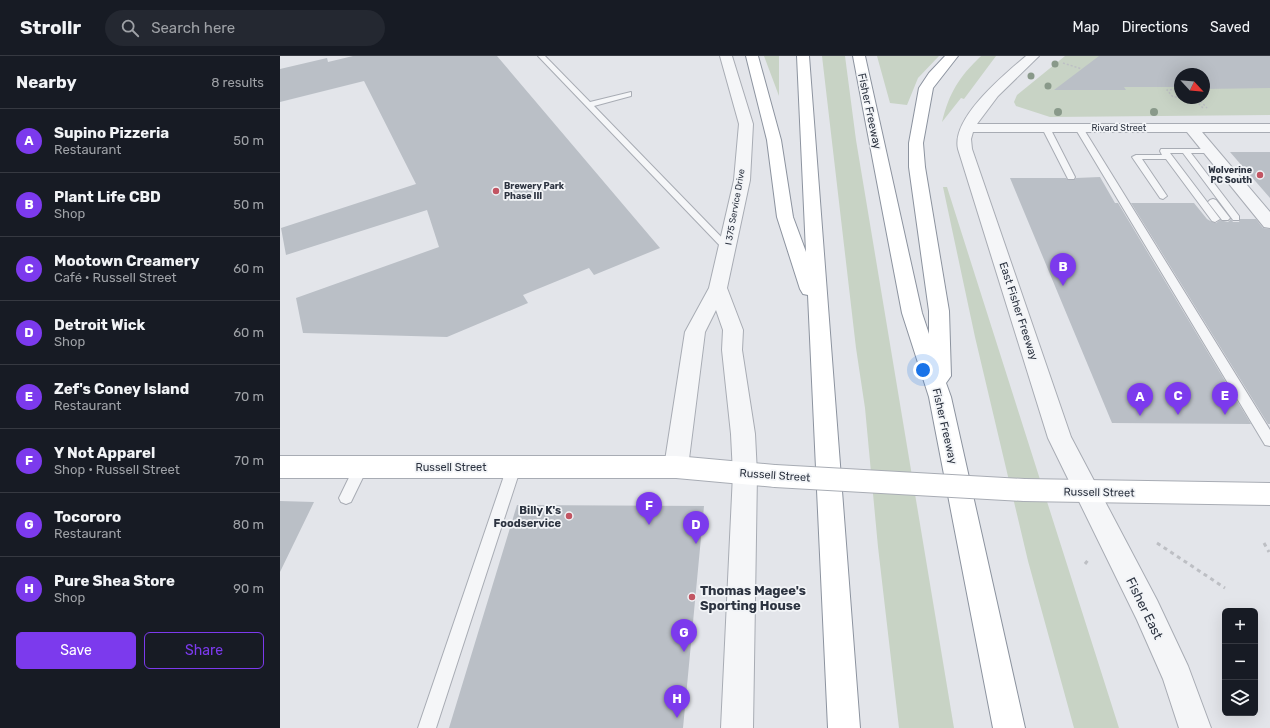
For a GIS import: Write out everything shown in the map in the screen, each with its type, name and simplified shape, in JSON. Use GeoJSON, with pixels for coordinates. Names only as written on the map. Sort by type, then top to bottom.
{"type":"FeatureCollection","features":[{"type":"Feature","properties":{"kind":"main road"},"geometry":{"type":"LineString","coordinates":[[752,56],[774,140],[785,217],[819,317]]}},
{"type":"Feature","properties":{"kind":"main road"},"geometry":{"type":"LineString","coordinates":[[803,56],[844,728]]}},
{"type":"Feature","properties":{"kind":"main road","name":"Fisher Freeway"},"geometry":{"type":"LineString","coordinates":[[859,56],[912,313],[940,397],[1009,728]]}},
{"type":"Feature","properties":{"kind":"main road"},"geometry":{"type":"LineString","coordinates":[[940,397],[939,312],[917,167],[916,143],[926,88],[934,76],[952,56]]}},
{"type":"Feature","properties":{"kind":"main road"},"geometry":{"type":"LineString","coordinates":[[923,104],[942,78],[963,56]]}},
{"type":"Feature","properties":{"kind":"main road","name":"Russell Street"},"geometry":{"type":"LineString","coordinates":[[280,467],[676,467],[775,476],[1024,490],[1270,494]]}},
{"type":"Feature","properties":{"kind":"street","name":"I 375 Service Drive"},"geometry":{"type":"LineString","coordinates":[[676,467],[696,332],[718,288],[728,249],[742,180],[746,124],[726,56]]}},
{"type":"Feature","properties":{"kind":"street"},"geometry":{"type":"LineString","coordinates":[[967,128],[1009,76],[1033,56]]}},
{"type":"Feature","properties":{"kind":"street","name":"Rivard Street"},"geometry":{"type":"LineString","coordinates":[[967,128],[1270,128]]}},
{"type":"Feature","properties":{"kind":"street","name":"East Fisher Freeway"},"geometry":{"type":"LineString","coordinates":[[967,128],[964,138],[967,156],[1060,438],[1086,492]]}},
{"type":"Feature","properties":{"kind":"street"},"geometry":{"type":"LineString","coordinates":[[1191,128],[1270,223]]}},
{"type":"Feature","properties":{"kind":"street"},"geometry":{"type":"LineString","coordinates":[[718,288],[732,330],[732,350],[743,434],[745,474],[737,728]]}},
{"type":"Feature","properties":{"kind":"street","name":"Fisher East"},"geometry":{"type":"LineString","coordinates":[[1086,492],[1147,610],[1177,677],[1195,728]]}},
{"type":"Feature","properties":{"kind":"lane"},"geometry":{"type":"LineString","coordinates":[[541,56],[728,249]]}},
{"type":"Feature","properties":{"kind":"lane"},"geometry":{"type":"LineString","coordinates":[[589,105],[628,94]]}},
{"type":"Feature","properties":{"kind":"lane"},"geometry":{"type":"LineString","coordinates":[[1046,128],[1071,177]]}},
{"type":"Feature","properties":{"kind":"lane"},"geometry":{"type":"LineString","coordinates":[[1079,128],[1270,441]]}},
{"type":"Feature","properties":{"kind":"lane"},"geometry":{"type":"LineString","coordinates":[[1163,196],[1136,157],[1210,151]]}},
{"type":"Feature","properties":{"kind":"lane"},"geometry":{"type":"LineString","coordinates":[[1177,153],[1236,218]]}},
{"type":"Feature","properties":{"kind":"lane"},"geometry":{"type":"LineString","coordinates":[[1177,153],[1225,218]]}},
{"type":"Feature","properties":{"kind":"lane"},"geometry":{"type":"LineString","coordinates":[[1177,153],[1215,219]]}},
{"type":"Feature","properties":{"kind":"lane"},"geometry":{"type":"LineString","coordinates":[[346,498],[361,467]]}},
{"type":"Feature","properties":{"kind":"lane"},"geometry":{"type":"LineString","coordinates":[[427,728],[514,467]]}},
{"type":"Feature","properties":{"kind":"path"},"geometry":{"type":"LineString","coordinates":[[1062,63],[1082,69]]}},
{"type":"Feature","properties":{"kind":"path"},"geometry":{"type":"LineString","coordinates":[[1174,89],[1167,90],[1174,97]]}},
{"type":"Feature","properties":{"kind":"path"},"geometry":{"type":"LineString","coordinates":[[1157,543],[1225,588]]}},
{"type":"Feature","properties":{"kind":"path"},"geometry":{"type":"LineString","coordinates":[[1264,543],[1269,552]]}},
{"type":"Feature","properties":{"kind":"path"},"geometry":{"type":"LineString","coordinates":[[1084,564],[1088,560]]}},
{"type":"Feature","properties":{"kind":"green space"},"geometry":{"type":"Polygon","coordinates":[[[764,56],[779,56],[779,96],[764,56]]]}},
{"type":"Feature","properties":{"kind":"green space"},"geometry":{"type":"Polygon","coordinates":[[[822,56],[845,56],[856,140],[954,728],[899,728],[878,547],[865,408],[856,348],[822,56]]]}},
{"type":"Feature","properties":{"kind":"green space"},"geometry":{"type":"Polygon","coordinates":[[[877,56],[939,56],[918,78],[907,105],[890,103],[877,56]]]}},
{"type":"Feature","properties":{"kind":"green space"},"geometry":{"type":"Polygon","coordinates":[[[981,56],[996,56],[964,99],[961,98],[942,122],[948,102],[956,86],[961,78],[981,56]]]}},
{"type":"Feature","properties":{"kind":"green space"},"geometry":{"type":"Polygon","coordinates":[[[1065,56],[1270,56],[1270,115],[1050,117],[1016,106],[1014,102],[1017,95],[1065,56]]]}},
{"type":"Feature","properties":{"kind":"green space"},"geometry":{"type":"Polygon","coordinates":[[[943,187],[947,187],[1119,728],[1074,728],[1028,561],[975,337],[943,187]]]}},
{"type":"Feature","properties":{"kind":"building","name":"Brewery Park Phase III"},"geometry":{"type":"Polygon","coordinates":[[[353,56],[497,56],[660,248],[594,275],[589,268],[523,295],[528,303],[447,337],[303,333],[296,298],[439,247],[427,210],[286,255],[281,228],[416,184],[364,81],[280,102],[280,69],[327,58],[328,62],[353,56]]]}},
{"type":"Feature","properties":{"kind":"building"},"geometry":{"type":"Polygon","coordinates":[[[1099,56],[1270,56],[1270,88],[1210,89],[1210,68],[1174,68],[1174,87],[1124,87],[1126,90],[1054,90],[1099,56]]]}},
{"type":"Feature","properties":{"kind":"building","name":"Wolverine PC South"},"geometry":{"type":"Polygon","coordinates":[[[1230,152],[1270,152],[1270,198],[1230,152]]]}},
{"type":"Feature","properties":{"kind":"building"},"geometry":{"type":"Polygon","coordinates":[[[1100,177],[1115,203],[1118,203],[1251,424],[1112,423],[1010,178],[1066,178],[1068,180],[1074,180],[1076,178],[1100,177]]]}},
{"type":"Feature","properties":{"kind":"building"},"geometry":{"type":"Polygon","coordinates":[[[1131,203],[1194,203],[1207,219],[1212,222],[1216,223],[1220,220],[1228,222],[1231,219],[1233,222],[1239,222],[1240,219],[1256,219],[1263,228],[1270,229],[1270,424],[1268,424],[1131,203]]]}},
{"type":"Feature","properties":{"kind":"building"},"geometry":{"type":"Polygon","coordinates":[[[280,501],[314,502],[280,572],[280,501]]]}},
{"type":"Feature","properties":{"kind":"building"},"geometry":{"type":"Polygon","coordinates":[[[517,505],[704,506],[683,728],[449,728],[517,505]]]}},
{"type":"Feature","properties":{"kind":"place","name":"Wolverine PC South"},"geometry":{"type":"Point","coordinates":[1260,175]}},
{"type":"Feature","properties":{"kind":"place","name":"Brewery Park Phase III"},"geometry":{"type":"Point","coordinates":[496,191]}},
{"type":"Feature","properties":{"kind":"place","name":"Plant Life CBD"},"geometry":{"type":"Point","coordinates":[1063,286]}},
{"type":"Feature","properties":{"kind":"place","name":"Mootown Creamery"},"geometry":{"type":"Point","coordinates":[1178,415]}},
{"type":"Feature","properties":{"kind":"place","name":"Zef's Coney Island"},"geometry":{"type":"Point","coordinates":[1225,415]}},
{"type":"Feature","properties":{"kind":"place","name":"Supino Pizzeria"},"geometry":{"type":"Point","coordinates":[1140,416]}},
{"type":"Feature","properties":{"kind":"place","name":"Billy K's Foodservice"},"geometry":{"type":"Point","coordinates":[569,516]}},
{"type":"Feature","properties":{"kind":"place","name":"Y Not Apparel"},"geometry":{"type":"Point","coordinates":[649,525]}},
{"type":"Feature","properties":{"kind":"place","name":"Detroit Wick"},"geometry":{"type":"Point","coordinates":[696,544]}},
{"type":"Feature","properties":{"kind":"place","name":"Thomas Magee's Sporting House"},"geometry":{"type":"Point","coordinates":[692,597]}},
{"type":"Feature","properties":{"kind":"place","name":"Tocororo"},"geometry":{"type":"Point","coordinates":[684,652]}},
{"type":"Feature","properties":{"kind":"place","name":"Pure Shea Store"},"geometry":{"type":"Point","coordinates":[677,718]}}]}
